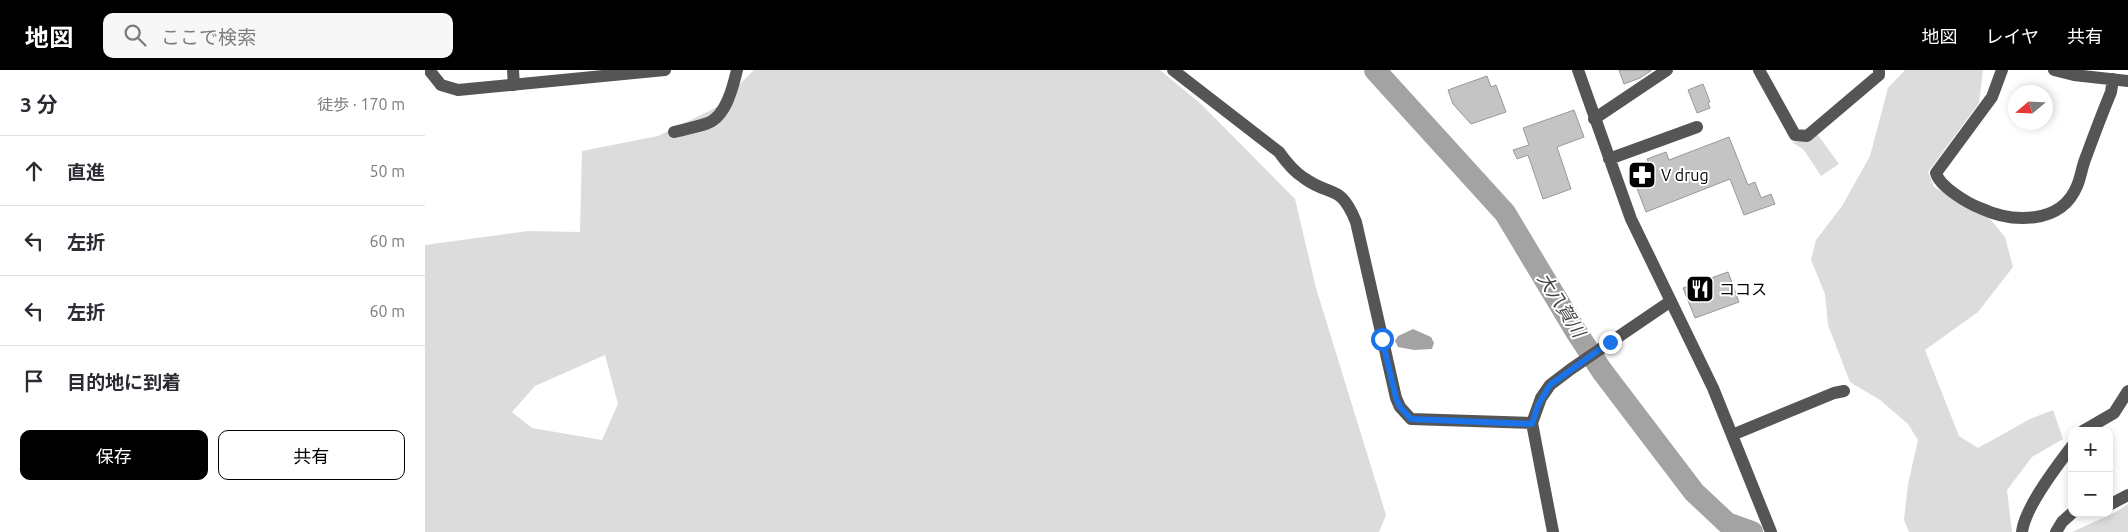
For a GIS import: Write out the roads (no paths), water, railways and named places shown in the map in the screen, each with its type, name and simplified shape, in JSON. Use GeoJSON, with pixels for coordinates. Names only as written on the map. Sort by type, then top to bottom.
{"type":"FeatureCollection","features":[{"type":"Feature","properties":{"kind":"street"},"geometry":{"type":"LineString","coordinates":[[429,70],[435,79],[451,89],[514,85],[665,70]]}},
{"type":"Feature","properties":{"kind":"street"},"geometry":{"type":"LineString","coordinates":[[513,70],[514,85]]}},
{"type":"Feature","properties":{"kind":"street"},"geometry":{"type":"LineString","coordinates":[[674,132],[710,123],[724,108],[730,96],[737,70]]}},
{"type":"Feature","properties":{"kind":"street"},"geometry":{"type":"LineString","coordinates":[[1578,70],[1631,219],[1713,388],[1771,532]]}},
{"type":"Feature","properties":{"kind":"street"},"geometry":{"type":"LineString","coordinates":[[1594,119],[1667,70]]}},
{"type":"Feature","properties":{"kind":"street"},"geometry":{"type":"LineString","coordinates":[[1759,70],[1795,135],[1807,136],[1879,74],[1879,70]]}},
{"type":"Feature","properties":{"kind":"street"},"geometry":{"type":"LineString","coordinates":[[2002,70],[1992,97],[1936,173],[1941,183],[1981,209],[2005,216],[2029,218],[2036,218],[2057,210],[2068,200],[2077,187],[2111,92],[2113,79]]}},
{"type":"Feature","properties":{"kind":"street"},"geometry":{"type":"LineString","coordinates":[[2054,70],[2073,75],[2128,81]]}},
{"type":"Feature","properties":{"kind":"street"},"geometry":{"type":"LineString","coordinates":[[1182,72],[1279,152],[1292,169],[1305,179],[1344,198],[1356,222],[1396,398],[1400,407],[1411,419],[1532,424]]}},
{"type":"Feature","properties":{"kind":"street"},"geometry":{"type":"LineString","coordinates":[[1609,159],[1697,127]]}},
{"type":"Feature","properties":{"kind":"street"},"geometry":{"type":"LineString","coordinates":[[1553,532],[1532,424],[1538,405],[1550,385],[1671,301]]}},
{"type":"Feature","properties":{"kind":"street"},"geometry":{"type":"LineString","coordinates":[[1732,435],[1834,393],[1844,391]]}},
{"type":"Feature","properties":{"kind":"street"},"geometry":{"type":"LineString","coordinates":[[2090,427],[2114,413],[2128,391]]}},
{"type":"Feature","properties":{"kind":"street"},"geometry":{"type":"LineString","coordinates":[[2023,532],[2023,526],[2037,498],[2068,452]]}},
{"type":"Feature","properties":{"kind":"street"},"geometry":{"type":"LineString","coordinates":[[2113,503],[2128,495]]}},
{"type":"Feature","properties":{"kind":"street"},"geometry":{"type":"LineString","coordinates":[[2057,532],[2062,522],[2068,517]]}},
{"type":"Feature","properties":{"kind":"waterway","name":"大八賀川"},"geometry":{"type":"LineString","coordinates":[[1375,70],[1505,213],[1602,371],[1694,492],[1727,523],[1752,532]]}},
{"type":"Feature","properties":{"kind":"place","name":"V drug"},"geometry":{"type":"Point","coordinates":[1642,175]}},
{"type":"Feature","properties":{"kind":"place","name":"ココス"},"geometry":{"type":"Point","coordinates":[1700,289]}}]}
